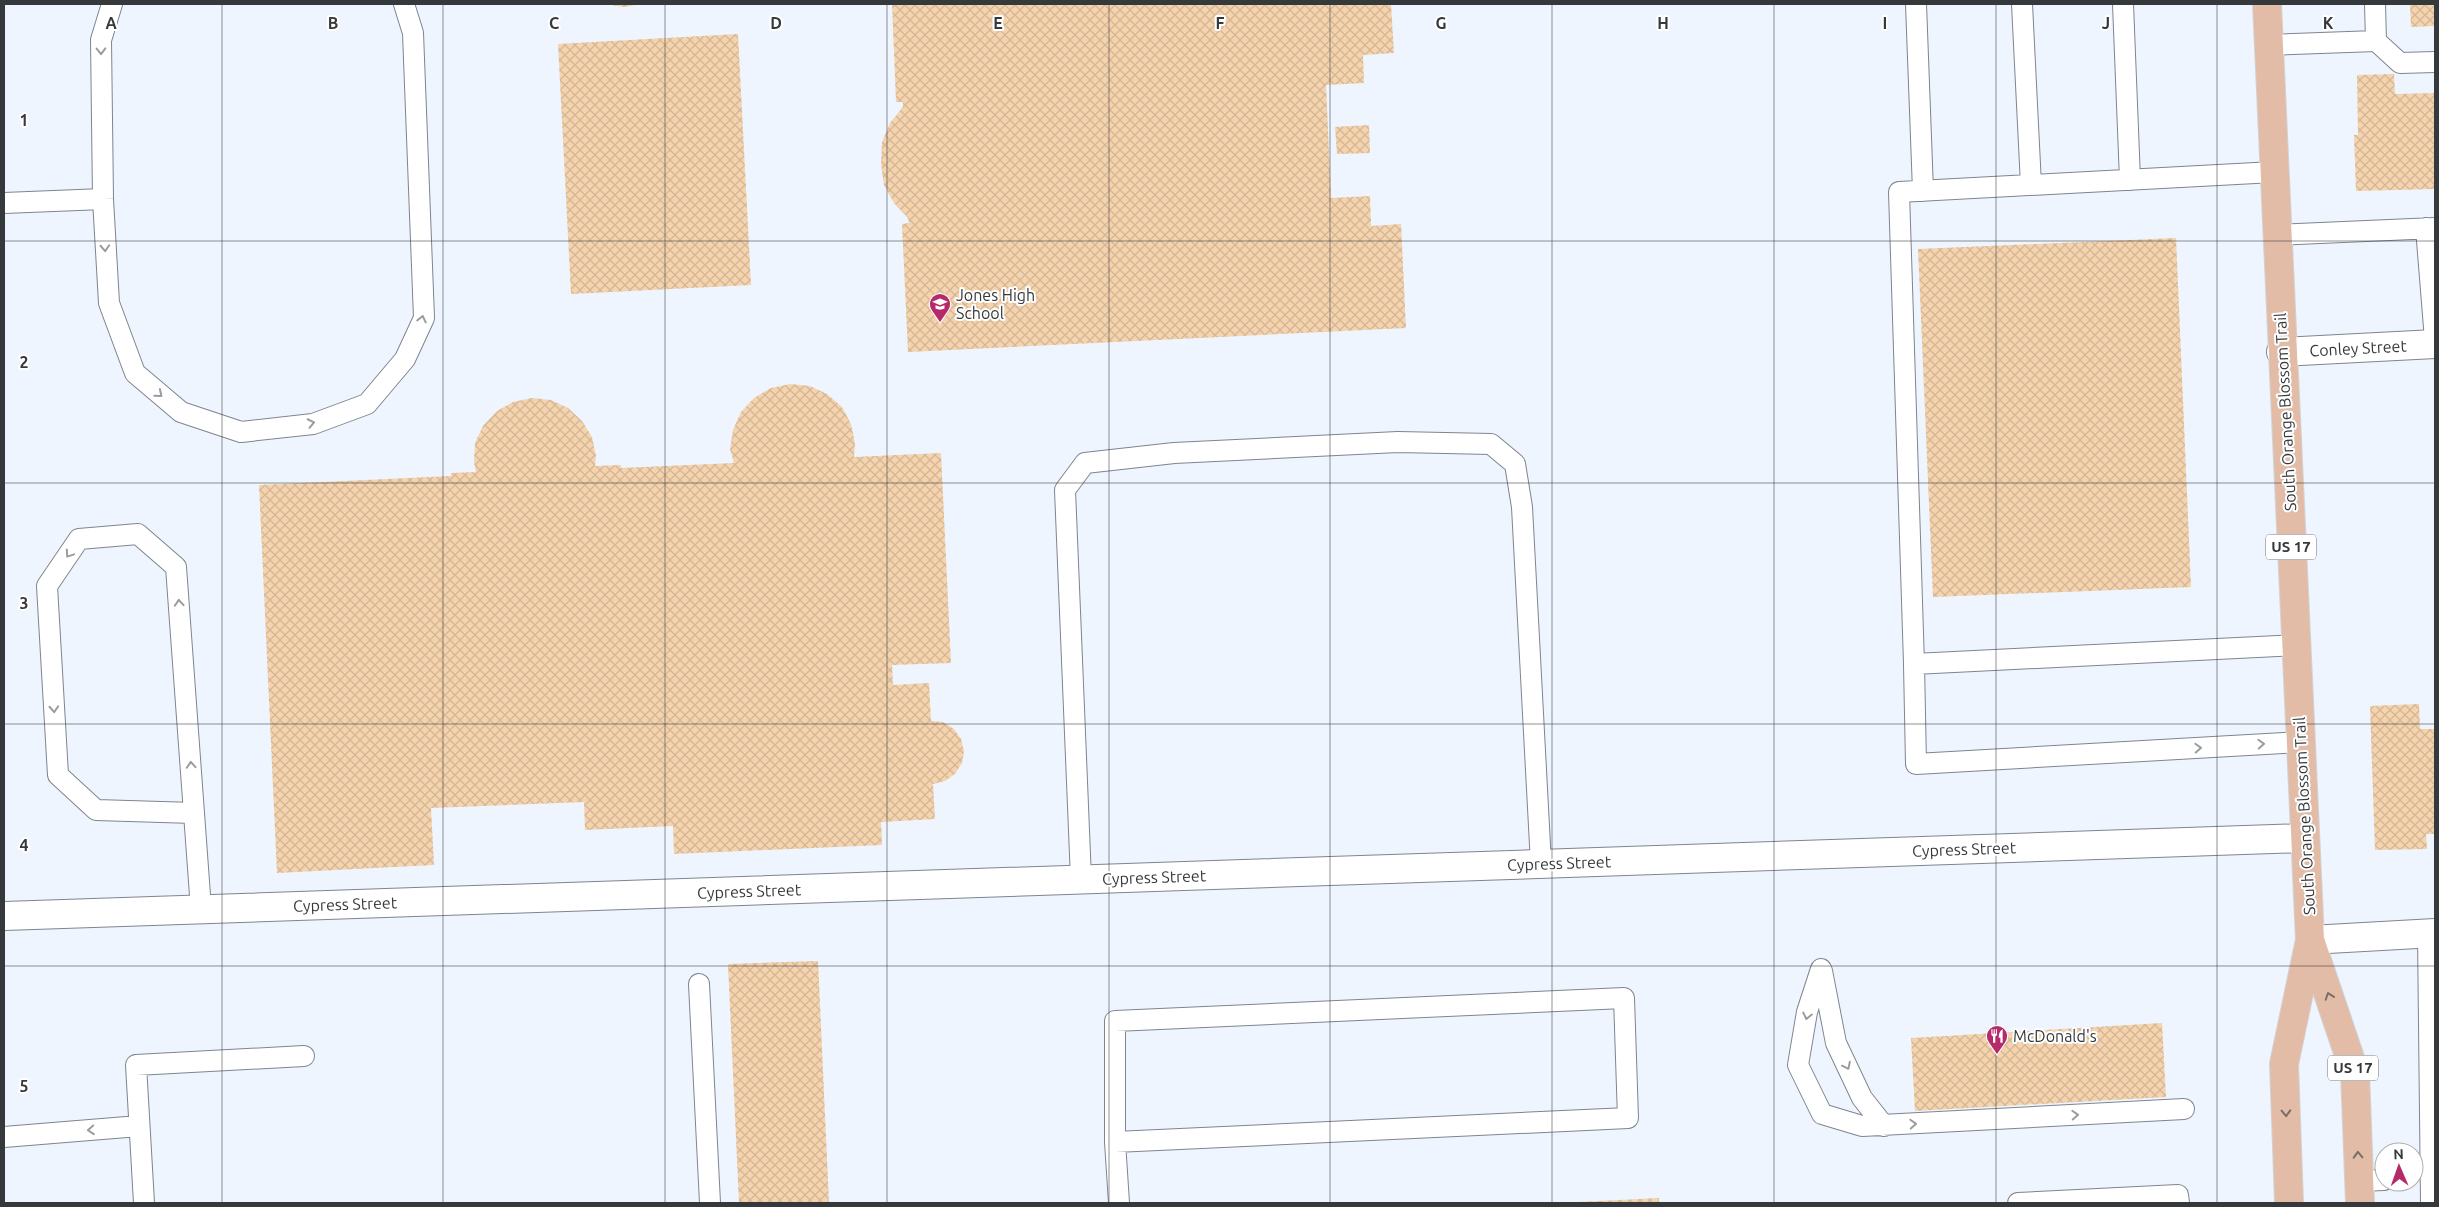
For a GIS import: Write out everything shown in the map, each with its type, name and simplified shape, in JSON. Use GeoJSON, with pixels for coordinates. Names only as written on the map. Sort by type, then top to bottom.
{"type":"FeatureCollection","features":[{"type":"Feature","properties":{"kind":"main road","name":"South Orange Blossom Trail"},"geometry":{"type":"LineString","coordinates":[[2267,4],[2281,352],[2310,940],[2284,1064],[2289,1203]]}},
{"type":"Feature","properties":{"kind":"main road","name":"South Orange Blossom Trail"},"geometry":{"type":"LineString","coordinates":[[2310,940],[2355,1073],[2368,1188]]}},
{"type":"Feature","properties":{"kind":"street","name":"Conley Street"},"geometry":{"type":"LineString","coordinates":[[2281,352],[2435,344]]}},
{"type":"Feature","properties":{"kind":"street","name":"Cypress Street"},"geometry":{"type":"LineString","coordinates":[[4,916],[2305,838]]}},
{"type":"Feature","properties":{"kind":"street"},"geometry":{"type":"LineString","coordinates":[[2310,940],[2432,934]]}},
{"type":"Feature","properties":{"kind":"lane"},"geometry":{"type":"LineString","coordinates":[[112,4],[101,40],[103,199],[109,303],[135,373],[181,412],[241,432],[313,424],[366,404],[405,359],[424,318],[413,33],[404,4]]}},
{"type":"Feature","properties":{"kind":"lane"},"geometry":{"type":"LineString","coordinates":[[1916,4],[1923,191]]}},
{"type":"Feature","properties":{"kind":"lane"},"geometry":{"type":"LineString","coordinates":[[2022,4],[2031,185]]}},
{"type":"Feature","properties":{"kind":"lane"},"geometry":{"type":"LineString","coordinates":[[2123,4],[2130,180]]}},
{"type":"Feature","properties":{"kind":"lane"},"geometry":{"type":"LineString","coordinates":[[2375,4],[2376,42]]}},
{"type":"Feature","properties":{"kind":"lane"},"geometry":{"type":"LineString","coordinates":[[2268,45],[2376,42],[2400,63],[2435,62]]}},
{"type":"Feature","properties":{"kind":"lane"},"geometry":{"type":"LineString","coordinates":[[2274,172],[1899,192],[1916,764],[2300,742]]}},
{"type":"Feature","properties":{"kind":"lane"},"geometry":{"type":"LineString","coordinates":[[4,203],[103,199]]}},
{"type":"Feature","properties":{"kind":"lane"},"geometry":{"type":"LineString","coordinates":[[2277,235],[2431,228],[2435,340]]}},
{"type":"Feature","properties":{"kind":"lane"},"geometry":{"type":"LineString","coordinates":[[1081,879],[1065,490],[1085,463],[1174,453],[1398,442],[1491,444],[1515,464],[1522,507],[1541,864]]}},
{"type":"Feature","properties":{"kind":"lane"},"geometry":{"type":"LineString","coordinates":[[194,813],[96,810],[58,775],[47,586],[79,539],[138,534],[176,567],[194,813],[201,909]]}},
{"type":"Feature","properties":{"kind":"lane"},"geometry":{"type":"LineString","coordinates":[[1914,664],[2296,645]]}},
{"type":"Feature","properties":{"kind":"lane"},"geometry":{"type":"LineString","coordinates":[[2423,1142],[2432,934]]}},
{"type":"Feature","properties":{"kind":"lane"},"geometry":{"type":"LineString","coordinates":[[1884,1126],[1862,1098],[1836,1043],[1821,969],[1807,1012],[1798,1065],[1822,1114],[1862,1126],[1884,1126],[2184,1109]]}},
{"type":"Feature","properties":{"kind":"lane"},"geometry":{"type":"LineString","coordinates":[[699,984],[710,1203]]}},
{"type":"Feature","properties":{"kind":"lane"},"geometry":{"type":"LineString","coordinates":[[1115,1142],[1628,1118],[1624,998],[1115,1021],[1115,1142],[1119,1203]]}},
{"type":"Feature","properties":{"kind":"lane"},"geometry":{"type":"LineString","coordinates":[[144,1203],[136,1065],[304,1056]]}},
{"type":"Feature","properties":{"kind":"lane"},"geometry":{"type":"LineString","coordinates":[[4,1137],[139,1126]]}},
{"type":"Feature","properties":{"kind":"lane"},"geometry":{"type":"LineString","coordinates":[[2424,1184],[2431,1203]]}},
{"type":"Feature","properties":{"kind":"lane"},"geometry":{"type":"LineString","coordinates":[[2018,1203],[2178,1195],[2179,1203]]}},
{"type":"Feature","properties":{"kind":"building"},"geometry":{"type":"Polygon","coordinates":[[[605,4],[635,4],[635,5],[624,7],[605,4]]]}},
{"type":"Feature","properties":{"kind":"building"},"geometry":{"type":"Polygon","coordinates":[[[892,4],[1391,4],[1394,53],[1363,55],[1364,83],[1326,85],[1331,198],[1370,196],[1371,226],[1401,224],[1406,328],[908,352],[902,224],[909,223],[908,218],[894,203],[884,185],[881,164],[882,142],[890,123],[903,107],[903,102],[896,102],[892,4]]]}},
{"type":"Feature","properties":{"kind":"building"},"geometry":{"type":"Polygon","coordinates":[[[2410,4],[2435,4],[2435,26],[2411,27],[2410,4]]]}},
{"type":"Feature","properties":{"kind":"building"},"geometry":{"type":"Polygon","coordinates":[[[738,34],[751,285],[571,294],[558,44],[738,34]]]}},
{"type":"Feature","properties":{"kind":"building"},"geometry":{"type":"Polygon","coordinates":[[[2394,74],[2395,94],[2435,93],[2435,189],[2356,191],[2354,135],[2358,135],[2357,75],[2394,74]]]}},
{"type":"Feature","properties":{"kind":"building"},"geometry":{"type":"Polygon","coordinates":[[[1369,125],[1370,153],[1337,154],[1335,127],[1369,125]]]}},
{"type":"Feature","properties":{"kind":"building"},"geometry":{"type":"Polygon","coordinates":[[[2176,238],[2191,587],[1933,597],[1918,249],[2176,238]]]}},
{"type":"Feature","properties":{"kind":"building"},"geometry":{"type":"Polygon","coordinates":[[[790,384],[810,386],[827,394],[842,407],[851,424],[855,443],[854,457],[941,453],[951,663],[892,665],[893,685],[929,683],[931,721],[943,722],[954,729],[961,739],[964,751],[962,763],[955,774],[945,781],[933,784],[935,819],[881,822],[882,845],[674,854],[673,826],[585,830],[584,802],[431,808],[434,865],[277,873],[259,485],[451,476],[451,473],[476,472],[474,462],[475,443],[483,426],[497,411],[513,402],[532,398],[551,400],[568,408],[582,421],[592,437],[596,456],[595,466],[621,465],[621,468],[734,463],[730,449],[733,430],[741,412],[754,398],[771,388],[790,384]]]}},
{"type":"Feature","properties":{"kind":"building"},"geometry":{"type":"Polygon","coordinates":[[[2419,704],[2420,729],[2435,729],[2435,834],[2426,834],[2427,849],[2375,850],[2370,706],[2419,704]]]}},
{"type":"Feature","properties":{"kind":"building"},"geometry":{"type":"Polygon","coordinates":[[[818,961],[829,1203],[739,1203],[728,964],[818,961]]]}},
{"type":"Feature","properties":{"kind":"building"},"geometry":{"type":"Polygon","coordinates":[[[2162,1023],[2166,1097],[1915,1111],[1911,1038],[2162,1023]]]}},
{"type":"Feature","properties":{"kind":"building"},"geometry":{"type":"Polygon","coordinates":[[[1659,1198],[1659,1203],[1578,1203],[1578,1202],[1659,1198]]]}},
{"type":"Feature","properties":{"kind":"place","name":"Jones High School"},"geometry":{"type":"Point","coordinates":[940,323]}},
{"type":"Feature","properties":{"kind":"place","name":"McDonald's"},"geometry":{"type":"Point","coordinates":[1997,1055]}}]}
